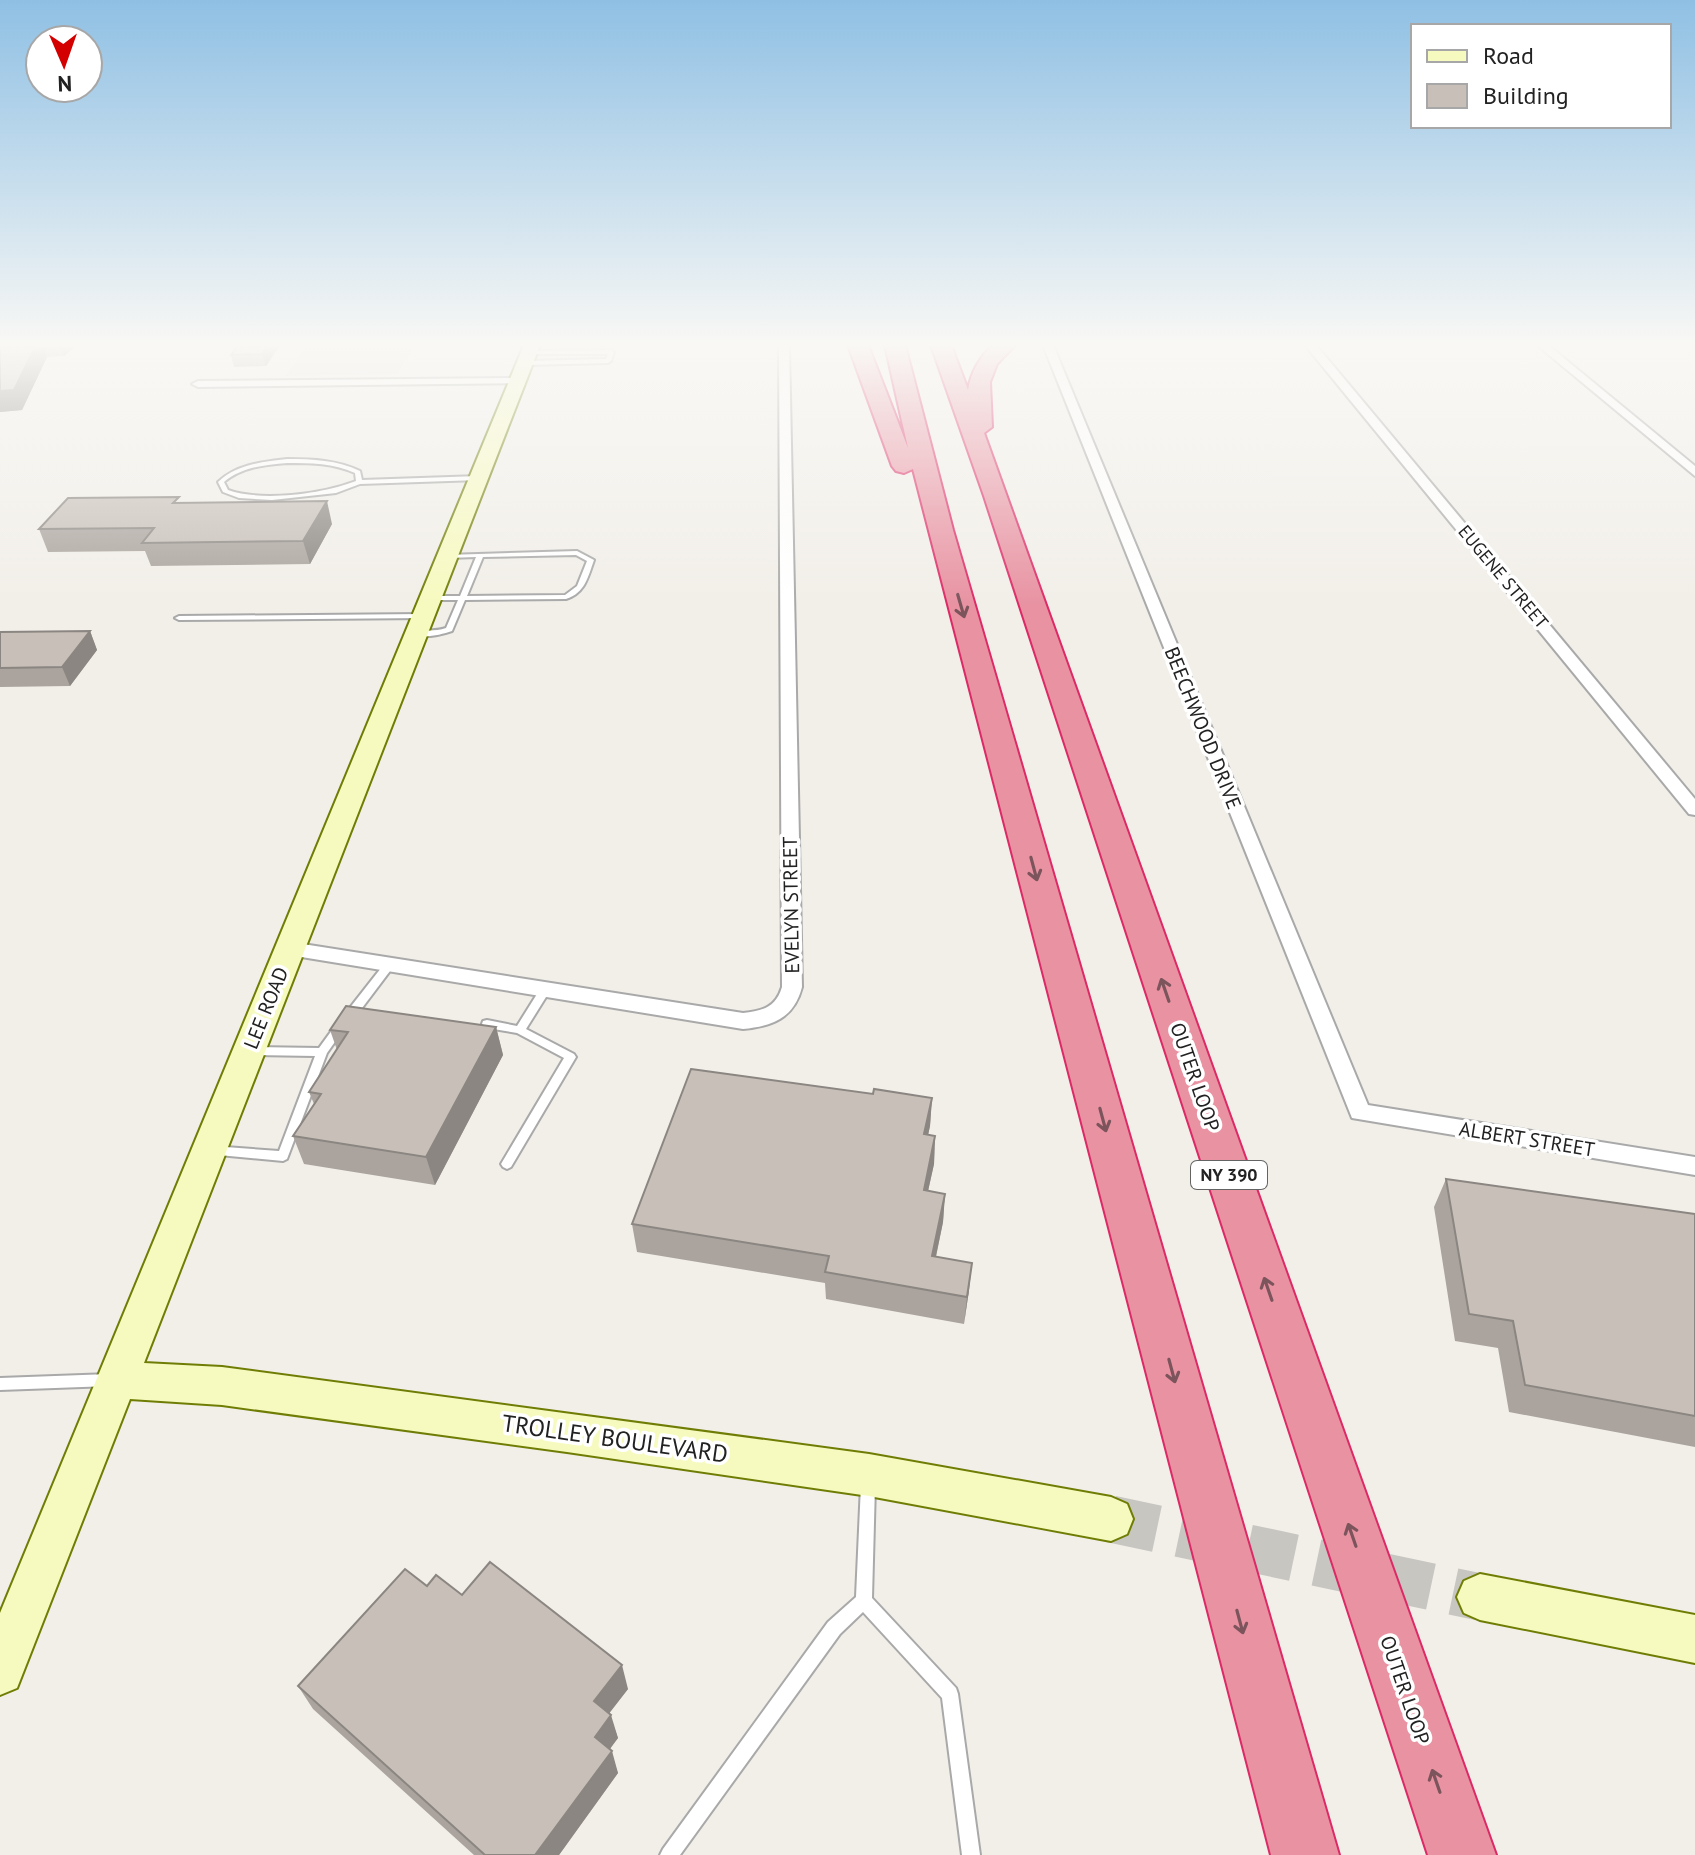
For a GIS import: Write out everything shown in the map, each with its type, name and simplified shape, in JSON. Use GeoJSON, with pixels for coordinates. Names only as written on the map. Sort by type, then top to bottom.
{"type":"FeatureCollection","features":[{"type":"Feature","properties":{"kind":"highway"},"geometry":{"type":"LineString","coordinates":[[892,432],[914,499],[940,530]]}},
{"type":"Feature","properties":{"kind":"highway"},"geometry":{"type":"LineString","coordinates":[[916,432],[940,530],[1305,1855]]}},
{"type":"Feature","properties":{"kind":"highway","name":"OUTER LOOP"},"geometry":{"type":"LineString","coordinates":[[973,432],[1462,1855]]}},
{"type":"Feature","properties":{"kind":"highway"},"geometry":{"type":"LineString","coordinates":[[983,432],[996,496]]}},
{"type":"Feature","properties":{"kind":"street","name":"LEE ROAD"},"geometry":{"type":"LineString","coordinates":[[0,1671],[497,432]]}},
{"type":"Feature","properties":{"kind":"street","name":"EVELYN STREET"},"geometry":{"type":"LineString","coordinates":[[290,949],[743,1021],[763,1020],[779,1013],[789,1001],[792,987],[785,432]]}},
{"type":"Feature","properties":{"kind":"street","name":"BEECHWOOD DRIVE"},"geometry":{"type":"LineString","coordinates":[[1083,432],[1360,1112]]}},
{"type":"Feature","properties":{"kind":"street","name":"EUGENE STREET"},"geometry":{"type":"LineString","coordinates":[[1382,432],[1695,810]]}},
{"type":"Feature","properties":{"kind":"street"},"geometry":{"type":"LineString","coordinates":[[1646,432],[1695,472]]}},
{"type":"Feature","properties":{"kind":"street","name":"ALBERT STREET"},"geometry":{"type":"LineString","coordinates":[[1360,1112],[1695,1166]]}},
{"type":"Feature","properties":{"kind":"street","name":"TROLLEY BOULEVARD"},"geometry":{"type":"LineString","coordinates":[[117,1380],[222,1386],[869,1475],[1111,1519]]}},
{"type":"Feature","properties":{"kind":"street"},"geometry":{"type":"LineString","coordinates":[[1480,1597],[1695,1639]]}},
{"type":"Feature","properties":{"kind":"lane"},"geometry":{"type":"LineString","coordinates":[[359,482],[358,472],[347,464],[302,462],[242,468],[227,474],[221,482],[225,491],[239,496],[272,498],[336,491],[359,482],[479,478]]}},
{"type":"Feature","properties":{"kind":"lane"},"geometry":{"type":"LineString","coordinates":[[179,618],[424,616],[464,597],[576,594],[591,560],[577,553],[448,556]]}},
{"type":"Feature","properties":{"kind":"lane"},"geometry":{"type":"LineString","coordinates":[[424,616],[446,632],[480,556]]}},
{"type":"Feature","properties":{"kind":"lane"},"geometry":{"type":"LineString","coordinates":[[211,1151],[283,1156],[322,1052],[389,965]]}},
{"type":"Feature","properties":{"kind":"lane"},"geometry":{"type":"LineString","coordinates":[[520,1030],[546,989]]}},
{"type":"Feature","properties":{"kind":"lane"},"geometry":{"type":"LineString","coordinates":[[487,1024],[520,1030],[570,1057],[507,1164]]}},
{"type":"Feature","properties":{"kind":"lane"},"geometry":{"type":"LineString","coordinates":[[249,1050],[322,1052]]}},
{"type":"Feature","properties":{"kind":"lane"},"geometry":{"type":"LineString","coordinates":[[0,1384],[117,1380]]}},
{"type":"Feature","properties":{"kind":"lane"},"geometry":{"type":"LineString","coordinates":[[869,1475],[864,1601],[950,1694],[971,1855]]}},
{"type":"Feature","properties":{"kind":"lane"},"geometry":{"type":"LineString","coordinates":[[669,1855],[834,1628],[864,1601]]}},
{"type":"Feature","properties":{"kind":"building"},"geometry":{"type":"Polygon","coordinates":[[[179,497],[173,503],[327,501],[303,541],[142,543],[154,528],[39,529],[68,498],[179,497]]]}},
{"type":"Feature","properties":{"kind":"building"},"geometry":{"type":"Polygon","coordinates":[[[90,631],[62,667],[0,668],[0,632],[90,631]]]}},
{"type":"Feature","properties":{"kind":"building"},"geometry":{"type":"Polygon","coordinates":[[[346,1006],[496,1027],[426,1157],[293,1136],[321,1094],[309,1092],[348,1032],[330,1030],[346,1006]]]}},
{"type":"Feature","properties":{"kind":"building"},"geometry":{"type":"Polygon","coordinates":[[[691,1069],[873,1094],[874,1089],[932,1098],[924,1134],[935,1136],[924,1190],[945,1194],[932,1256],[972,1263],[967,1297],[825,1272],[829,1256],[632,1224],[691,1069]]]}},
{"type":"Feature","properties":{"kind":"building"},"geometry":{"type":"Polygon","coordinates":[[[1446,1179],[1695,1214],[1695,1416],[1525,1385],[1513,1321],[1469,1314],[1446,1179]]]}},
{"type":"Feature","properties":{"kind":"building"},"geometry":{"type":"Polygon","coordinates":[[[490,1562],[622,1665],[594,1701],[611,1715],[595,1737],[612,1751],[535,1855],[485,1855],[298,1686],[405,1569],[427,1586],[436,1575],[462,1595],[490,1562]]]}},
{"type":"Feature","properties":{"kind":"tunnel"},"geometry":{"type":"LineString","coordinates":[[1111,1519],[1480,1597]]}}]}
